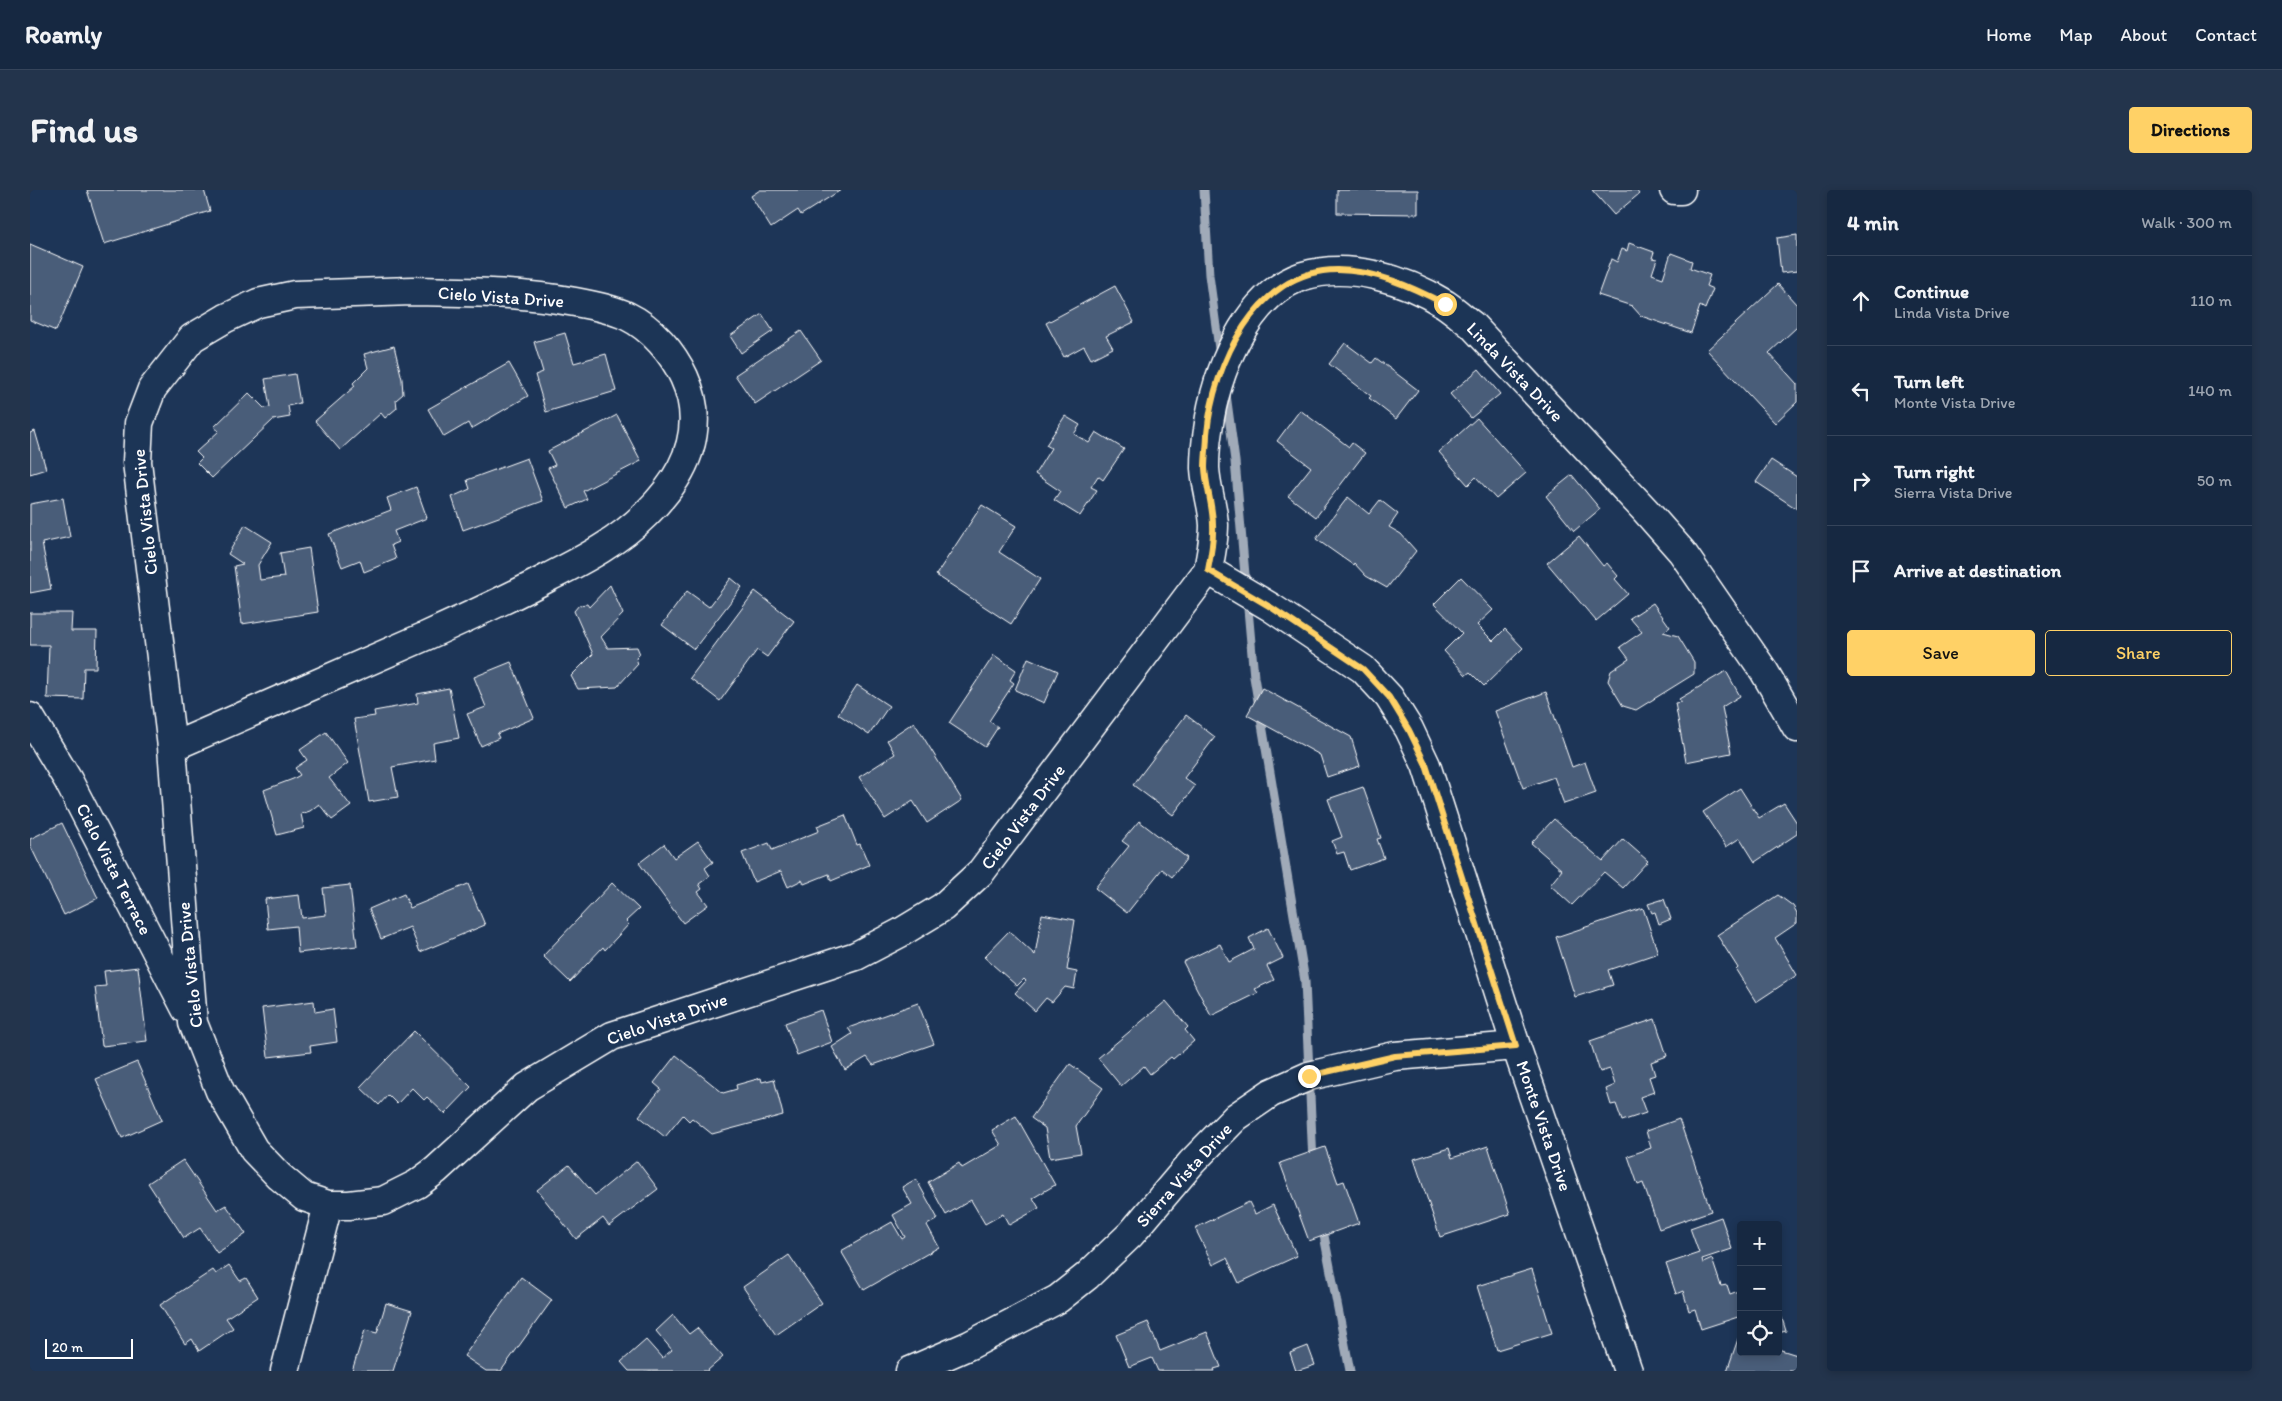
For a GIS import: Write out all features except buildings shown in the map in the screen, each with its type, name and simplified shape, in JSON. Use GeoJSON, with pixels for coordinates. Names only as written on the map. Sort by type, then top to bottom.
{"type":"FeatureCollection","features":[{"type":"Feature","properties":{"kind":"street"},"geometry":{"type":"LineString","coordinates":[[1674,190],[1681,190]]}},
{"type":"Feature","properties":{"kind":"street","name":"Linda Vista Drive"},"geometry":{"type":"LineString","coordinates":[[1208,570],[1214,524],[1205,469],[1208,431],[1215,390],[1230,350],[1249,320],[1274,292],[1302,276],[1336,270],[1370,274],[1422,293],[1445,304],[1472,325],[1682,552],[1764,671],[1797,728]]}},
{"type":"Feature","properties":{"kind":"street","name":"Cielo Vista Drive"},"geometry":{"type":"LineString","coordinates":[[172,747],[480,612],[583,560],[611,543],[646,515],[660,500],[686,463],[692,443],[694,419],[692,394],[670,352],[652,334],[628,316],[595,306],[539,296],[481,292],[412,291],[295,296],[258,303],[192,338],[152,389],[139,423],[138,462],[172,747],[193,1023],[220,1091],[254,1150],[279,1176],[304,1197],[328,1205],[349,1205],[383,1201],[417,1184],[436,1170],[526,1087],[612,1036],[856,956],[900,933],[943,907],[981,872],[1208,570]]}},
{"type":"Feature","properties":{"kind":"street","name":"Monte Vista Drive"},"geometry":{"type":"LineString","coordinates":[[1208,570],[1272,608],[1363,669],[1389,697],[1409,730],[1426,765],[1516,1046],[1628,1371]]}},
{"type":"Feature","properties":{"kind":"street","name":"Cielo Vista Terrace"},"geometry":{"type":"LineString","coordinates":[[30,717],[68,780],[193,1023]]}},
{"type":"Feature","properties":{"kind":"street","name":"Sierra Vista Drive"},"geometry":{"type":"LineString","coordinates":[[910,1371],[970,1346],[1066,1293],[1087,1276],[1131,1234],[1192,1162],[1236,1117],[1271,1094],[1309,1076],[1395,1056],[1516,1046]]}},
{"type":"Feature","properties":{"kind":"street"},"geometry":{"type":"LineString","coordinates":[[285,1371],[328,1205]]}},
{"type":"Feature","properties":{"kind":"waterway"},"geometry":{"type":"LineString","coordinates":[[1204,190],[1209,275],[1220,356]]}},
{"type":"Feature","properties":{"kind":"waterway"},"geometry":{"type":"LineString","coordinates":[[1226,394],[1235,461],[1254,677],[1305,981],[1313,1163]]}},
{"type":"Feature","properties":{"kind":"waterway"},"geometry":{"type":"LineString","coordinates":[[1322,1225],[1350,1371]]}},
{"type":"Feature","properties":{"kind":"route"},"geometry":{"type":"LineString","coordinates":[[1309,1076],[1395,1056],[1516,1046],[1426,765],[1409,730],[1389,697],[1363,669],[1272,608],[1208,570],[1214,524],[1205,469],[1208,431],[1215,390],[1230,350],[1249,320],[1274,292],[1302,276],[1336,270],[1370,274],[1414,289],[1445,304]]}}]}
